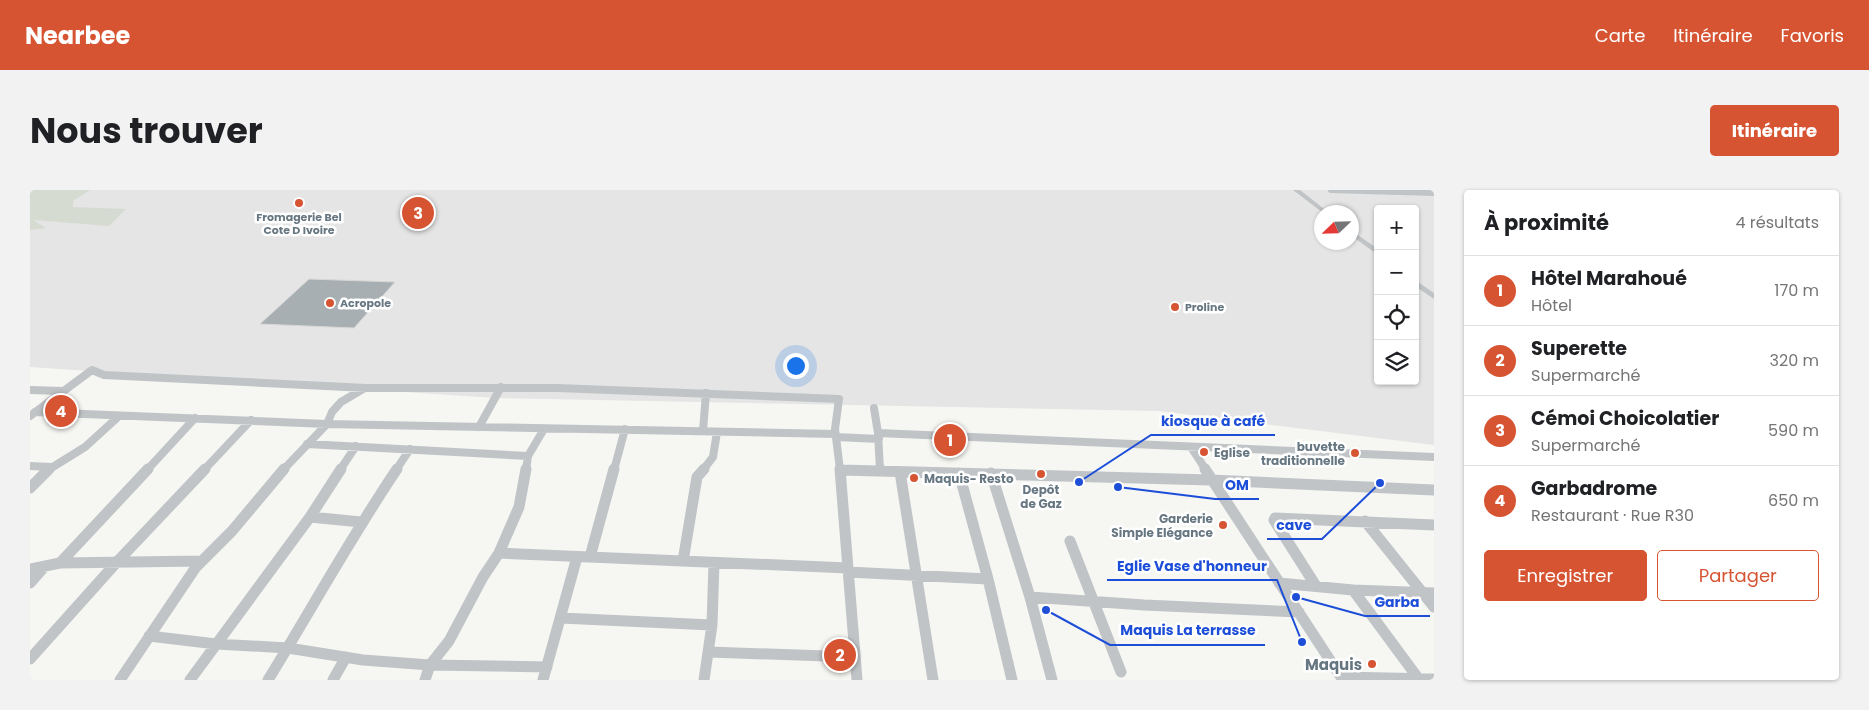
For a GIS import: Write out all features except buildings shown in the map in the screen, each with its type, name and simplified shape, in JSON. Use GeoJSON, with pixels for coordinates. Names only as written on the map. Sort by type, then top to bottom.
{"type":"FeatureCollection","features":[{"type":"Feature","properties":{"kind":"street"},"geometry":{"type":"LineString","coordinates":[[1296,190],[1316,205]]}},
{"type":"Feature","properties":{"kind":"street"},"geometry":{"type":"LineString","coordinates":[[1331,190],[1434,193]]}},
{"type":"Feature","properties":{"kind":"street"},"geometry":{"type":"LineString","coordinates":[[1359,238],[1374,250]]}},
{"type":"Feature","properties":{"kind":"street"},"geometry":{"type":"LineString","coordinates":[[1419,285],[1434,297]]}},
{"type":"Feature","properties":{"kind":"street"},"geometry":{"type":"LineString","coordinates":[[32,414],[92,370],[104,374],[366,388],[501,387],[840,399],[836,407],[835,435],[841,470],[857,680]]}},
{"type":"Feature","properties":{"kind":"street"},"geometry":{"type":"LineString","coordinates":[[479,427],[501,387]]}},
{"type":"Feature","properties":{"kind":"street"},"geometry":{"type":"LineString","coordinates":[[120,680],[200,561],[232,531],[260,496],[327,424],[332,412],[341,402],[354,392],[366,388]]}},
{"type":"Feature","properties":{"kind":"street"},"geometry":{"type":"LineString","coordinates":[[30,390],[63,391]]}},
{"type":"Feature","properties":{"kind":"street"},"geometry":{"type":"LineString","coordinates":[[703,431],[706,394]]}},
{"type":"Feature","properties":{"kind":"street"},"geometry":{"type":"LineString","coordinates":[[874,408],[880,471]]}},
{"type":"Feature","properties":{"kind":"street"},"geometry":{"type":"LineString","coordinates":[[32,414],[196,418],[327,424],[878,436],[1434,457]]}},
{"type":"Feature","properties":{"kind":"street"},"geometry":{"type":"LineString","coordinates":[[30,488],[51,467],[85,447],[118,417]]}},
{"type":"Feature","properties":{"kind":"street"},"geometry":{"type":"LineString","coordinates":[[60,563],[196,418]]}},
{"type":"Feature","properties":{"kind":"street"},"geometry":{"type":"LineString","coordinates":[[30,659],[116,563],[251,420]]}},
{"type":"Feature","properties":{"kind":"street"},"geometry":{"type":"LineString","coordinates":[[425,680],[430,665],[449,640],[483,577],[499,554],[518,506],[528,456],[544,429]]}},
{"type":"Feature","properties":{"kind":"street"},"geometry":{"type":"LineString","coordinates":[[590,557],[625,429]]}},
{"type":"Feature","properties":{"kind":"street"},"geometry":{"type":"LineString","coordinates":[[683,561],[697,477],[713,457],[717,432]]}},
{"type":"Feature","properties":{"kind":"street"},"geometry":{"type":"LineString","coordinates":[[307,444],[410,448],[528,456]]}},
{"type":"Feature","properties":{"kind":"street"},"geometry":{"type":"LineString","coordinates":[[190,680],[310,517],[356,446]]}},
{"type":"Feature","properties":{"kind":"street"},"geometry":{"type":"LineString","coordinates":[[1191,447],[1342,679],[1434,679]]}},
{"type":"Feature","properties":{"kind":"street"},"geometry":{"type":"LineString","coordinates":[[268,680],[328,582],[361,522],[410,448]]}},
{"type":"Feature","properties":{"kind":"street"},"geometry":{"type":"LineString","coordinates":[[30,466],[51,467]]}},
{"type":"Feature","properties":{"kind":"street"},"geometry":{"type":"LineString","coordinates":[[841,470],[1211,480],[1434,490]]}},
{"type":"Feature","properties":{"kind":"street"},"geometry":{"type":"LineString","coordinates":[[900,472],[933,680]]}},
{"type":"Feature","properties":{"kind":"street"},"geometry":{"type":"LineString","coordinates":[[960,473],[1012,680]]}},
{"type":"Feature","properties":{"kind":"street"},"geometry":{"type":"LineString","coordinates":[[991,473],[1030,597],[1052,680]]}},
{"type":"Feature","properties":{"kind":"street"},"geometry":{"type":"LineString","coordinates":[[310,517],[361,522]]}},
{"type":"Feature","properties":{"kind":"street"},"geometry":{"type":"LineString","coordinates":[[1316,586],[1274,520],[1275,518],[1434,524]]}},
{"type":"Feature","properties":{"kind":"street"},"geometry":{"type":"LineString","coordinates":[[1365,521],[1429,593],[1434,607]]}},
{"type":"Feature","properties":{"kind":"street"},"geometry":{"type":"LineString","coordinates":[[1070,541],[1121,672]]}},
{"type":"Feature","properties":{"kind":"street"},"geometry":{"type":"LineString","coordinates":[[499,554],[714,562],[988,579]]}},
{"type":"Feature","properties":{"kind":"street"},"geometry":{"type":"LineString","coordinates":[[543,680],[577,557]]}},
{"type":"Feature","properties":{"kind":"street"},"geometry":{"type":"LineString","coordinates":[[30,569],[60,563],[200,561]]}},
{"type":"Feature","properties":{"kind":"street"},"geometry":{"type":"LineString","coordinates":[[704,680],[712,625],[714,562]]}},
{"type":"Feature","properties":{"kind":"street"},"geometry":{"type":"LineString","coordinates":[[30,583],[45,566]]}},
{"type":"Feature","properties":{"kind":"street"},"geometry":{"type":"LineString","coordinates":[[1279,583],[1353,590],[1429,593]]}},
{"type":"Feature","properties":{"kind":"street"},"geometry":{"type":"LineString","coordinates":[[1353,590],[1418,678]]}},
{"type":"Feature","properties":{"kind":"street"},"geometry":{"type":"LineString","coordinates":[[1030,597],[1299,612]]}},
{"type":"Feature","properties":{"kind":"street"},"geometry":{"type":"LineString","coordinates":[[561,618],[712,625]]}},
{"type":"Feature","properties":{"kind":"street"},"geometry":{"type":"LineString","coordinates":[[148,636],[216,644],[288,648],[363,660],[430,665],[547,667]]}},
{"type":"Feature","properties":{"kind":"street"},"geometry":{"type":"LineString","coordinates":[[709,652],[855,657]]}},
{"type":"Feature","properties":{"kind":"street"},"geometry":{"type":"LineString","coordinates":[[333,680],[346,657]]}},
{"type":"Feature","properties":{"kind":"shaded area"},"geometry":{"type":"Polygon","coordinates":[[[30,190],[1434,190],[1434,445],[1159,411],[496,398],[30,367],[30,190]]]}},
{"type":"Feature","properties":{"kind":"shaded area"},"geometry":{"type":"Polygon","coordinates":[[[30,190],[90,190],[73,201],[73,207],[126,209],[109,226],[33,220],[46,228],[30,230],[30,190]]]}},
{"type":"Feature","properties":{"kind":"place","name":"Fromagerie Bel Cote D Ivoire"},"geometry":{"type":"Point","coordinates":[299,203]}},
{"type":"Feature","properties":{"kind":"place","name":"Cémoi Choicolatier"},"geometry":{"type":"Point","coordinates":[418,213]}},
{"type":"Feature","properties":{"kind":"place","name":"Acropole"},"geometry":{"type":"Point","coordinates":[330,303]}},
{"type":"Feature","properties":{"kind":"place","name":"Proline"},"geometry":{"type":"Point","coordinates":[1175,307]}},
{"type":"Feature","properties":{"kind":"place","name":"Garbadrome"},"geometry":{"type":"Point","coordinates":[61,411]}},
{"type":"Feature","properties":{"kind":"place","name":"Hôtel Marahoué"},"geometry":{"type":"Point","coordinates":[950,440]}},
{"type":"Feature","properties":{"kind":"place","name":"Eglise"},"geometry":{"type":"Point","coordinates":[1204,452]}},
{"type":"Feature","properties":{"kind":"place","name":"buvette traditionnelle"},"geometry":{"type":"Point","coordinates":[1355,453]}},
{"type":"Feature","properties":{"kind":"place","name":"Depôt de Gaz"},"geometry":{"type":"Point","coordinates":[1041,474]}},
{"type":"Feature","properties":{"kind":"place","name":"Maquis- Resto"},"geometry":{"type":"Point","coordinates":[914,478]}},
{"type":"Feature","properties":{"kind":"place","name":"kiosque à café"},"geometry":{"type":"Point","coordinates":[1079,482]}},
{"type":"Feature","properties":{"kind":"place","name":"cave"},"geometry":{"type":"Point","coordinates":[1380,483]}},
{"type":"Feature","properties":{"kind":"place","name":"OM"},"geometry":{"type":"Point","coordinates":[1118,487]}},
{"type":"Feature","properties":{"kind":"place","name":"Garderie Simple Elégance"},"geometry":{"type":"Point","coordinates":[1223,525]}},
{"type":"Feature","properties":{"kind":"place","name":"Garba"},"geometry":{"type":"Point","coordinates":[1296,597]}},
{"type":"Feature","properties":{"kind":"place","name":"Maquis La terrasse"},"geometry":{"type":"Point","coordinates":[1046,610]}},
{"type":"Feature","properties":{"kind":"place","name":"Eglie Vase d'honneur"},"geometry":{"type":"Point","coordinates":[1302,642]}},
{"type":"Feature","properties":{"kind":"place","name":"Superette"},"geometry":{"type":"Point","coordinates":[840,655]}},
{"type":"Feature","properties":{"kind":"place","name":"Maquis"},"geometry":{"type":"Point","coordinates":[1372,664]}}]}
